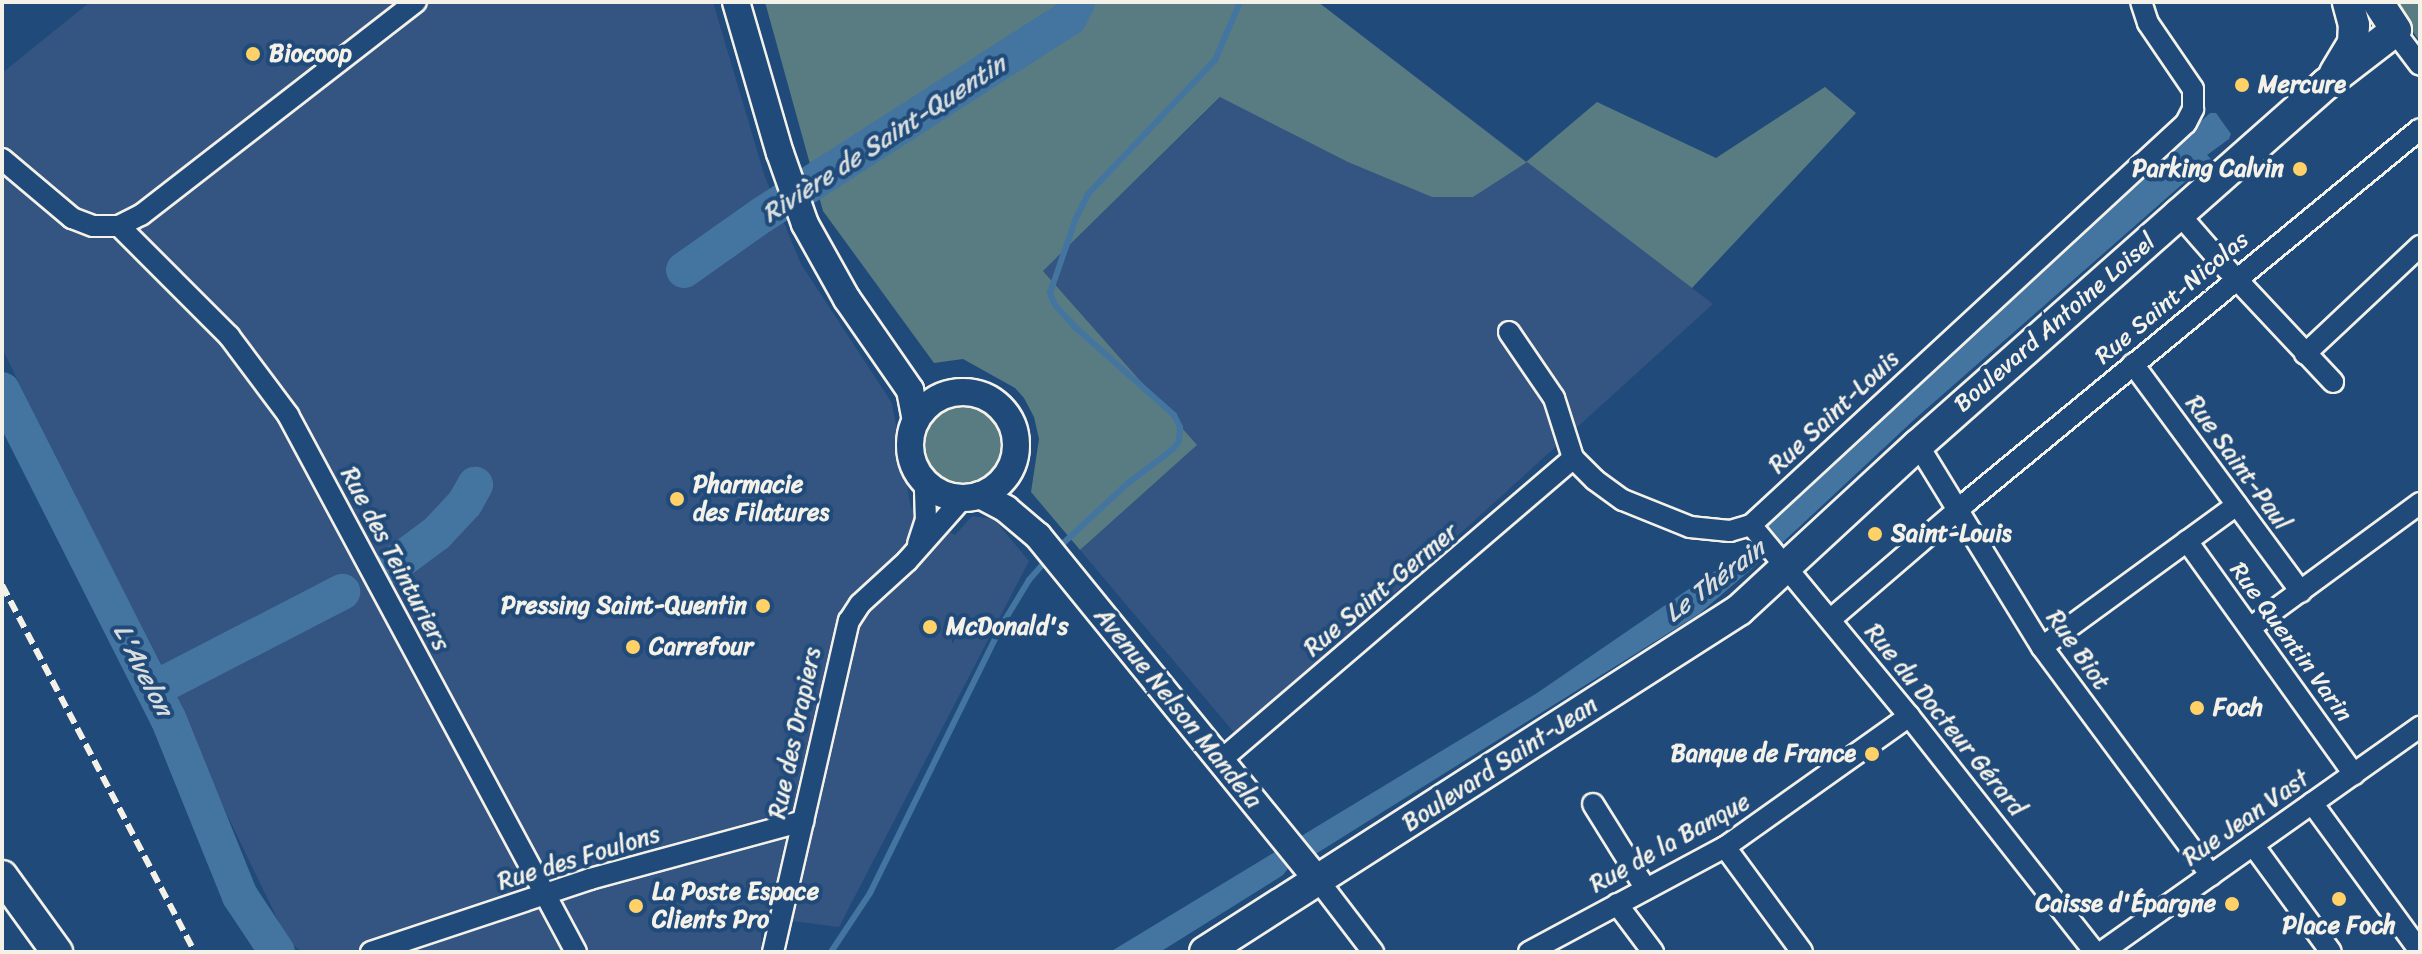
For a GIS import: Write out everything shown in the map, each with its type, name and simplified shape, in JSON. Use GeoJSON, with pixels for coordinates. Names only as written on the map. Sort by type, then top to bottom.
{"type":"FeatureCollection","features":[{"type":"Feature","properties":{"kind":"main road","name":"Boulevard Antoine Loisel"},"geometry":{"type":"LineString","coordinates":[[2326,84],[2353,43],[2354,25],[2348,2]]}},
{"type":"Feature","properties":{"kind":"main road"},"geometry":{"type":"LineString","coordinates":[[2378,2],[2396,30]]}},
{"type":"Feature","properties":{"kind":"main road","name":"Boulevard Antoine Loisel"},"geometry":{"type":"LineString","coordinates":[[1782,560],[1918,445],[2326,84],[2396,30]]}},
{"type":"Feature","properties":{"kind":"main road","name":"Boulevard Saint-Jean"},"geometry":{"type":"LineString","coordinates":[[1205,952],[1313,874],[1723,621],[1782,560]]}},
{"type":"Feature","properties":{"kind":"main road"},"geometry":{"type":"LineString","coordinates":[[2,876],[57,952]]}},
{"type":"Feature","properties":{"kind":"street"},"geometry":{"type":"LineString","coordinates":[[2,159],[72,218],[93,226],[119,226],[141,215],[416,2]]}},
{"type":"Feature","properties":{"kind":"street","name":"Avenue Nelson Mandela"},"geometry":{"type":"LineString","coordinates":[[736,2],[805,224],[847,299],[910,390],[916,420],[910,451],[915,468],[925,482],[942,494],[972,496],[1006,509],[1041,540]]}},
{"type":"Feature","properties":{"kind":"street","name":"Rue Saint-Louis"},"geometry":{"type":"LineString","coordinates":[[1751,525],[2186,123],[2194,98],[2189,80],[2148,23],[2141,2]]}},
{"type":"Feature","properties":{"kind":"street"},"geometry":{"type":"LineString","coordinates":[[2363,2],[2396,30],[2420,65]]}},
{"type":"Feature","properties":{"kind":"street","name":"Rue Saint-Nicolas"},"geometry":{"type":"LineString","coordinates":[[1831,619],[1958,509],[2417,131]]}},
{"type":"Feature","properties":{"kind":"street"},"geometry":{"type":"LineString","coordinates":[[2179,214],[2333,382]]}},
{"type":"Feature","properties":{"kind":"street","name":"Rue des Teinturiers"},"geometry":{"type":"LineString","coordinates":[[119,226],[229,336],[279,401],[576,952]]}},
{"type":"Feature","properties":{"kind":"street"},"geometry":{"type":"LineString","coordinates":[[2305,354],[2420,246]]}},
{"type":"Feature","properties":{"kind":"street"},"geometry":{"type":"LineString","coordinates":[[1509,332],[1554,398],[1573,458],[1610,492],[1656,516],[1720,532],[1751,525]]}},
{"type":"Feature","properties":{"kind":"street","name":"Avenue Nelson Mandela"},"geometry":{"type":"LineString","coordinates":[[879,343],[912,374],[948,394],[962,392],[983,396],[1005,413],[1015,439],[1011,466],[1018,500],[1041,540],[1313,874]]}},
{"type":"Feature","properties":{"kind":"street","name":"Rue Saint-Paul"},"geometry":{"type":"LineString","coordinates":[[2133,364],[2301,592]]}},
{"type":"Feature","properties":{"kind":"street"},"geometry":{"type":"LineString","coordinates":[[916,420],[929,403],[948,394]]}},
{"type":"Feature","properties":{"kind":"street","name":"Rue Biot"},"geometry":{"type":"LineString","coordinates":[[1918,445],[2042,647],[2211,875]]}},
{"type":"Feature","properties":{"kind":"street","name":"Rue Saint-Germer"},"geometry":{"type":"LineString","coordinates":[[1221,760],[1573,458]]}},
{"type":"Feature","properties":{"kind":"street"},"geometry":{"type":"LineString","coordinates":[[972,496],[1001,482],[1011,466]]}},
{"type":"Feature","properties":{"kind":"street"},"geometry":{"type":"LineString","coordinates":[[915,551],[926,520],[925,482]]}},
{"type":"Feature","properties":{"kind":"street","name":"Rue des Drapiers"},"geometry":{"type":"LineString","coordinates":[[773,952],[849,621],[860,604],[972,496]]}},
{"type":"Feature","properties":{"kind":"street"},"geometry":{"type":"LineString","coordinates":[[2250,628],[2420,503]]}},
{"type":"Feature","properties":{"kind":"street"},"geometry":{"type":"LineString","coordinates":[[2042,647],[2237,505]]}},
{"type":"Feature","properties":{"kind":"street","name":"Rue du Docteur Gérard"},"geometry":{"type":"LineString","coordinates":[[1751,525],[1831,619],[2095,952]]}},
{"type":"Feature","properties":{"kind":"street","name":"Rue Quentin Varin"},"geometry":{"type":"LineString","coordinates":[[2187,541],[2354,774]]}},
{"type":"Feature","properties":{"kind":"street","name":"Rue de la Banque"},"geometry":{"type":"LineString","coordinates":[[1529,952],[1725,847],[1909,716]]}},
{"type":"Feature","properties":{"kind":"street","name":"Rue Jean Vast"},"geometry":{"type":"LineString","coordinates":[[2102,952],[2420,727]]}},
{"type":"Feature","properties":{"kind":"street"},"geometry":{"type":"LineString","coordinates":[[2312,803],[2417,942]]}},
{"type":"Feature","properties":{"kind":"street"},"geometry":{"type":"LineString","coordinates":[[1593,804],[1646,889]]}},
{"type":"Feature","properties":{"kind":"street","name":"Rue des Foulons"},"geometry":{"type":"LineString","coordinates":[[371,952],[545,894],[803,821]]}},
{"type":"Feature","properties":{"kind":"street"},"geometry":{"type":"LineString","coordinates":[[2253,845],[2331,952]]}},
{"type":"Feature","properties":{"kind":"street"},"geometry":{"type":"LineString","coordinates":[[1725,847],[1800,950]]}},
{"type":"Feature","properties":{"kind":"street"},"geometry":{"type":"LineString","coordinates":[[1313,874],[1373,952]]}},
{"type":"Feature","properties":{"kind":"street"},"geometry":{"type":"LineString","coordinates":[[1617,904],[1653,952]]}},
{"type":"Feature","properties":{"kind":"shaded area"},"geometry":{"type":"Polygon","coordinates":[[[90,2],[713,2],[765,177],[801,264],[892,403],[911,508],[955,535],[972,516],[994,519],[1029,561],[839,927],[760,917],[762,952],[302,952],[288,941],[2,348],[2,73],[90,2]]]}},
{"type":"Feature","properties":{"kind":"shaded area"},"geometry":{"type":"Polygon","coordinates":[[[1318,2],[1713,304],[1237,736],[1080,550],[1196,445],[1043,271],[1318,2]]]}},
{"type":"Feature","properties":{"kind":"green space"},"geometry":{"type":"Polygon","coordinates":[[[765,2],[1318,2],[1526,162],[1597,102],[1716,158],[1825,87],[1856,113],[1692,288],[1527,162],[1473,197],[1432,197],[1348,162],[1220,97],[1043,271],[1197,445],[1080,550],[1031,492],[1039,439],[1034,417],[1024,398],[1015,388],[963,359],[934,363],[823,211],[765,2]]]}},
{"type":"Feature","properties":{"kind":"green space"},"geometry":{"type":"Polygon","coordinates":[[[2398,2],[2420,2],[2420,42],[2398,9],[2398,2]]]}},
{"type":"Feature","properties":{"kind":"green space"},"geometry":{"type":"Polygon","coordinates":[[[962,402],[985,409],[997,421],[1004,444],[997,467],[985,479],[962,486],[939,479],[927,467],[920,444],[927,421],[939,409],[962,402]]]}},
{"type":"Feature","properties":{"kind":"water","name":"Le Thérain"},"geometry":{"type":"Polygon","coordinates":[[[2210,113],[2216,113],[2231,134],[2229,139],[2207,155],[2211,159],[1699,614],[1314,855],[1289,867],[1283,875],[1160,952],[1110,952],[1537,693],[1737,556],[1885,410],[2210,113]]]}},
{"type":"Feature","properties":{"kind":"waterway","name":"Rivière de Saint-Quentin"},"geometry":{"type":"LineString","coordinates":[[684,270],[762,215],[1069,18],[1077,2]]}},
{"type":"Feature","properties":{"kind":"waterway"},"geometry":{"type":"LineString","coordinates":[[1057,549],[1127,484],[1173,449],[1179,441],[1180,427],[1174,415],[1075,327],[1055,305],[1050,293],[1076,218],[1088,194],[1215,60],[1240,2]]}},
{"type":"Feature","properties":{"kind":"waterway","name":"L'Avelon"},"geometry":{"type":"LineString","coordinates":[[2,390],[168,718],[240,896],[277,952]]}},
{"type":"Feature","properties":{"kind":"waterway","name":"Rivière de Saint-Quentin"},"geometry":{"type":"LineString","coordinates":[[394,565],[437,533],[465,503],[475,485]]}},
{"type":"Feature","properties":{"kind":"waterway"},"geometry":{"type":"LineString","coordinates":[[831,952],[870,893],[1003,623],[1029,580],[1049,557]]}},
{"type":"Feature","properties":{"kind":"waterway","name":"Rivière de Saint-Quentin"},"geometry":{"type":"LineString","coordinates":[[154,689],[342,592]]}},
{"type":"Feature","properties":{"kind":"railway"},"geometry":{"type":"LineString","coordinates":[[2,585],[195,952]]}},
{"type":"Feature","properties":{"kind":"place","name":"Biocoop"},"geometry":{"type":"Point","coordinates":[253,54]}},
{"type":"Feature","properties":{"kind":"place","name":"Mercure"},"geometry":{"type":"Point","coordinates":[2242,85]}},
{"type":"Feature","properties":{"kind":"place","name":"Parking Calvin"},"geometry":{"type":"Point","coordinates":[2300,169]}},
{"type":"Feature","properties":{"kind":"place","name":"Pharmacie des Filatures"},"geometry":{"type":"Point","coordinates":[677,499]}},
{"type":"Feature","properties":{"kind":"place","name":"Saint-Louis"},"geometry":{"type":"Point","coordinates":[1875,534]}},
{"type":"Feature","properties":{"kind":"place","name":"Pressing Saint-Quentin"},"geometry":{"type":"Point","coordinates":[763,606]}},
{"type":"Feature","properties":{"kind":"place","name":"McDonald's"},"geometry":{"type":"Point","coordinates":[930,627]}},
{"type":"Feature","properties":{"kind":"place","name":"Carrefour"},"geometry":{"type":"Point","coordinates":[633,647]}},
{"type":"Feature","properties":{"kind":"place","name":"Foch"},"geometry":{"type":"Point","coordinates":[2197,708]}},
{"type":"Feature","properties":{"kind":"place","name":"Banque de France"},"geometry":{"type":"Point","coordinates":[1872,754]}},
{"type":"Feature","properties":{"kind":"place","name":"Place Foch"},"geometry":{"type":"Point","coordinates":[2339,899]}},
{"type":"Feature","properties":{"kind":"place","name":"Caisse d'Épargne"},"geometry":{"type":"Point","coordinates":[2232,904]}},
{"type":"Feature","properties":{"kind":"place","name":"La Poste Espace Clients Pro"},"geometry":{"type":"Point","coordinates":[636,906]}}]}
